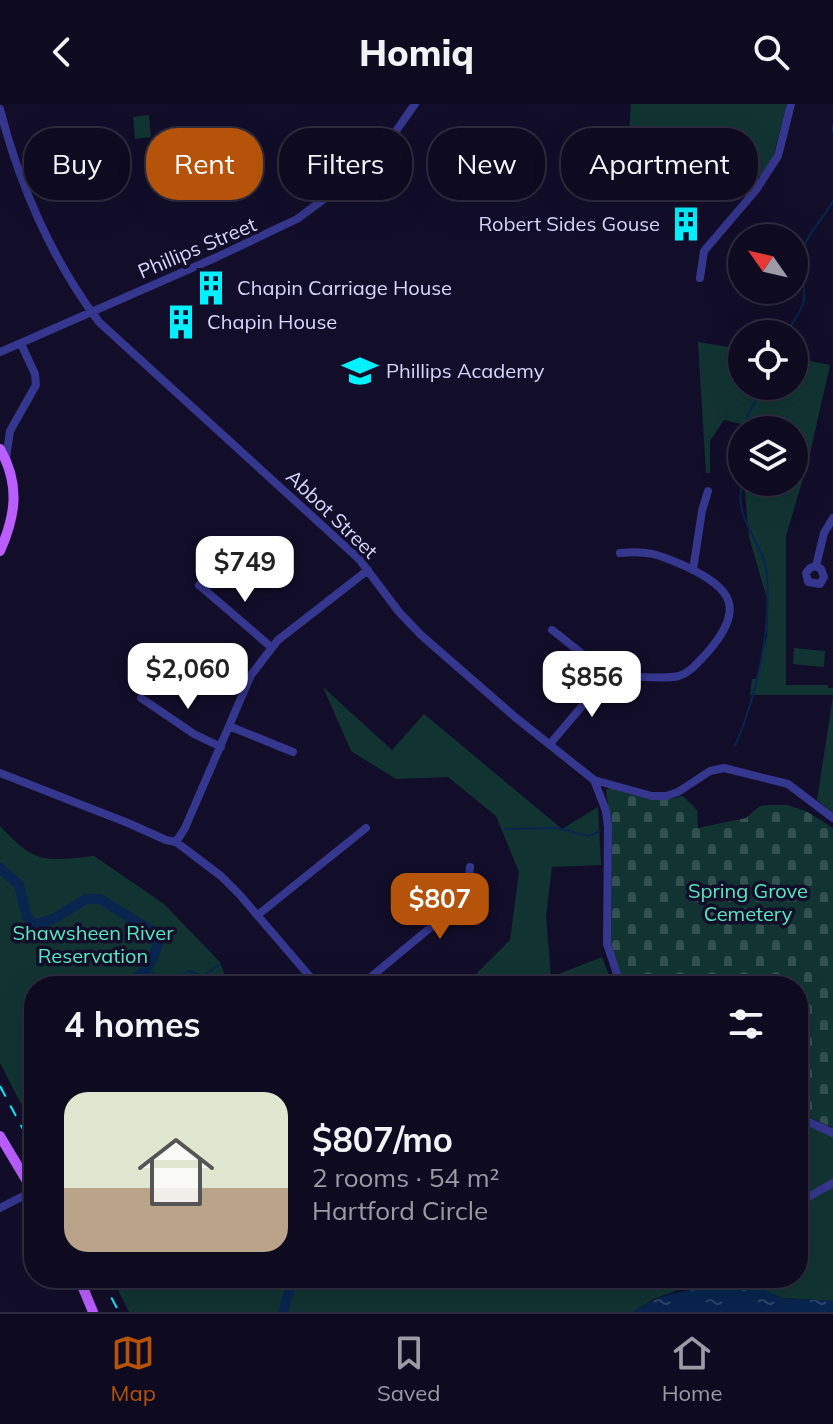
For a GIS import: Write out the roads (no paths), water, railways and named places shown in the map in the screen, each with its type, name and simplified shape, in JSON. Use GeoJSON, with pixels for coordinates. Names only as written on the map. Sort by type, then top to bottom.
{"type":"FeatureCollection","features":[{"type":"Feature","properties":{"kind":"main road"},"geometry":{"type":"LineString","coordinates":[[0,449],[6,459],[15,494],[14,514],[0,551]]}},
{"type":"Feature","properties":{"kind":"main road"},"geometry":{"type":"LineString","coordinates":[[0,1136],[24,1176]]}},
{"type":"Feature","properties":{"kind":"main road"},"geometry":{"type":"LineString","coordinates":[[83,1288],[93,1312]]}},
{"type":"Feature","properties":{"kind":"street","name":"Phillips Street"},"geometry":{"type":"LineString","coordinates":[[0,352],[297,219],[339,188],[381,149],[406,120],[415,104]]}},
{"type":"Feature","properties":{"kind":"street"},"geometry":{"type":"LineString","coordinates":[[700,278],[704,251],[756,190],[778,156],[791,104]]}},
{"type":"Feature","properties":{"kind":"street","name":"Abbot Street"},"geometry":{"type":"LineString","coordinates":[[0,109],[31,203],[91,312],[368,570],[399,612],[421,635],[594,780]]}},
{"type":"Feature","properties":{"kind":"street"},"geometry":{"type":"LineString","coordinates":[[6,459],[10,431],[36,385],[35,374],[21,344]]}},
{"type":"Feature","properties":{"kind":"street"},"geometry":{"type":"LineString","coordinates":[[693,570],[708,491]]}},
{"type":"Feature","properties":{"kind":"street"},"geometry":{"type":"LineString","coordinates":[[816,566],[824,533],[833,518]]}},
{"type":"Feature","properties":{"kind":"street"},"geometry":{"type":"LineString","coordinates":[[552,630],[610,673],[675,677],[691,670],[724,633],[729,613],[725,593],[711,579],[653,552],[620,553]]}},
{"type":"Feature","properties":{"kind":"street"},"geometry":{"type":"LineString","coordinates":[[176,842],[185,828],[251,675],[271,647],[368,570]]}},
{"type":"Feature","properties":{"kind":"street"},"geometry":{"type":"LineString","coordinates":[[199,585],[271,647]]}},
{"type":"Feature","properties":{"kind":"street"},"geometry":{"type":"LineString","coordinates":[[550,744],[610,673]]}},
{"type":"Feature","properties":{"kind":"street"},"geometry":{"type":"LineString","coordinates":[[141,698],[168,718],[221,747]]}},
{"type":"Feature","properties":{"kind":"street"},"geometry":{"type":"LineString","coordinates":[[229,726],[293,752]]}},
{"type":"Feature","properties":{"kind":"street"},"geometry":{"type":"LineString","coordinates":[[594,780],[652,796],[666,796],[678,792],[710,771],[724,768],[788,784],[833,818]]}},
{"type":"Feature","properties":{"kind":"street"},"geometry":{"type":"LineString","coordinates":[[0,773],[176,842],[221,876],[259,914],[310,976]]}},
{"type":"Feature","properties":{"kind":"street"},"geometry":{"type":"LineString","coordinates":[[594,780],[606,811],[608,827],[607,944],[618,976]]}},
{"type":"Feature","properties":{"kind":"street"},"geometry":{"type":"LineString","coordinates":[[259,914],[366,828]]}},
{"type":"Feature","properties":{"kind":"street"},"geometry":{"type":"LineString","coordinates":[[372,976],[460,903],[467,893],[470,867]]}},
{"type":"Feature","properties":{"kind":"street"},"geometry":{"type":"LineString","coordinates":[[808,1122],[833,1133]]}},
{"type":"Feature","properties":{"kind":"street"},"geometry":{"type":"LineString","coordinates":[[808,1197],[833,1183]]}},
{"type":"Feature","properties":{"kind":"street"},"geometry":{"type":"LineString","coordinates":[[0,1208],[24,1197]]}},
{"type":"Feature","properties":{"kind":"water"},"geometry":{"type":"Polygon","coordinates":[[[760,1288],[782,1298],[833,1301],[833,1312],[633,1312],[667,1295],[686,1291],[760,1288]]]}},
{"type":"Feature","properties":{"kind":"waterway"},"geometry":{"type":"LineString","coordinates":[[833,125],[833,132]]}},
{"type":"Feature","properties":{"kind":"waterway"},"geometry":{"type":"LineString","coordinates":[[795,320],[804,300],[803,249],[833,201]]}},
{"type":"Feature","properties":{"kind":"waterway"},"geometry":{"type":"LineString","coordinates":[[748,416],[756,400]]}},
{"type":"Feature","properties":{"kind":"waterway"},"geometry":{"type":"LineString","coordinates":[[735,746],[761,662],[768,597],[765,564],[745,519],[741,496]]}},
{"type":"Feature","properties":{"kind":"waterway"},"geometry":{"type":"LineString","coordinates":[[504,829],[558,828],[588,836],[599,832]]}},
{"type":"Feature","properties":{"kind":"waterway"},"geometry":{"type":"LineString","coordinates":[[0,868],[19,885],[27,917],[35,925],[55,918],[86,899],[100,899],[152,931],[159,941],[150,964],[138,976]]}},
{"type":"Feature","properties":{"kind":"waterway"},"geometry":{"type":"LineString","coordinates":[[203,976],[220,964]]}},
{"type":"Feature","properties":{"kind":"waterway"},"geometry":{"type":"LineString","coordinates":[[147,969],[157,976]]}},
{"type":"Feature","properties":{"kind":"waterway"},"geometry":{"type":"LineString","coordinates":[[181,976],[189,971],[203,976]]}},
{"type":"Feature","properties":{"kind":"waterway"},"geometry":{"type":"LineString","coordinates":[[283,1312],[290,1288]]}},
{"type":"Feature","properties":{"kind":"railway"},"geometry":{"type":"LineString","coordinates":[[0,1086],[24,1131]]}},
{"type":"Feature","properties":{"kind":"railway"},"geometry":{"type":"LineString","coordinates":[[106,1288],[119,1312]]}},
{"type":"Feature","properties":{"kind":"place","name":"Robert Sides Gouse"},"geometry":{"type":"Point","coordinates":[686,224]}},
{"type":"Feature","properties":{"kind":"place","name":"Chapin Carriage House"},"geometry":{"type":"Point","coordinates":[211,288]}},
{"type":"Feature","properties":{"kind":"place","name":"Chapin House"},"geometry":{"type":"Point","coordinates":[181,322]}},
{"type":"Feature","properties":{"kind":"place","name":"Phillips Academy"},"geometry":{"type":"Point","coordinates":[360,371]}},
{"type":"Feature","properties":{"kind":"park label","name":"Spring Grove Cemetery"},"geometry":{"type":"Point","coordinates":[748,902]}},
{"type":"Feature","properties":{"kind":"park label","name":"Shawsheen River Reservation"},"geometry":{"type":"Point","coordinates":[93,944]}}]}
